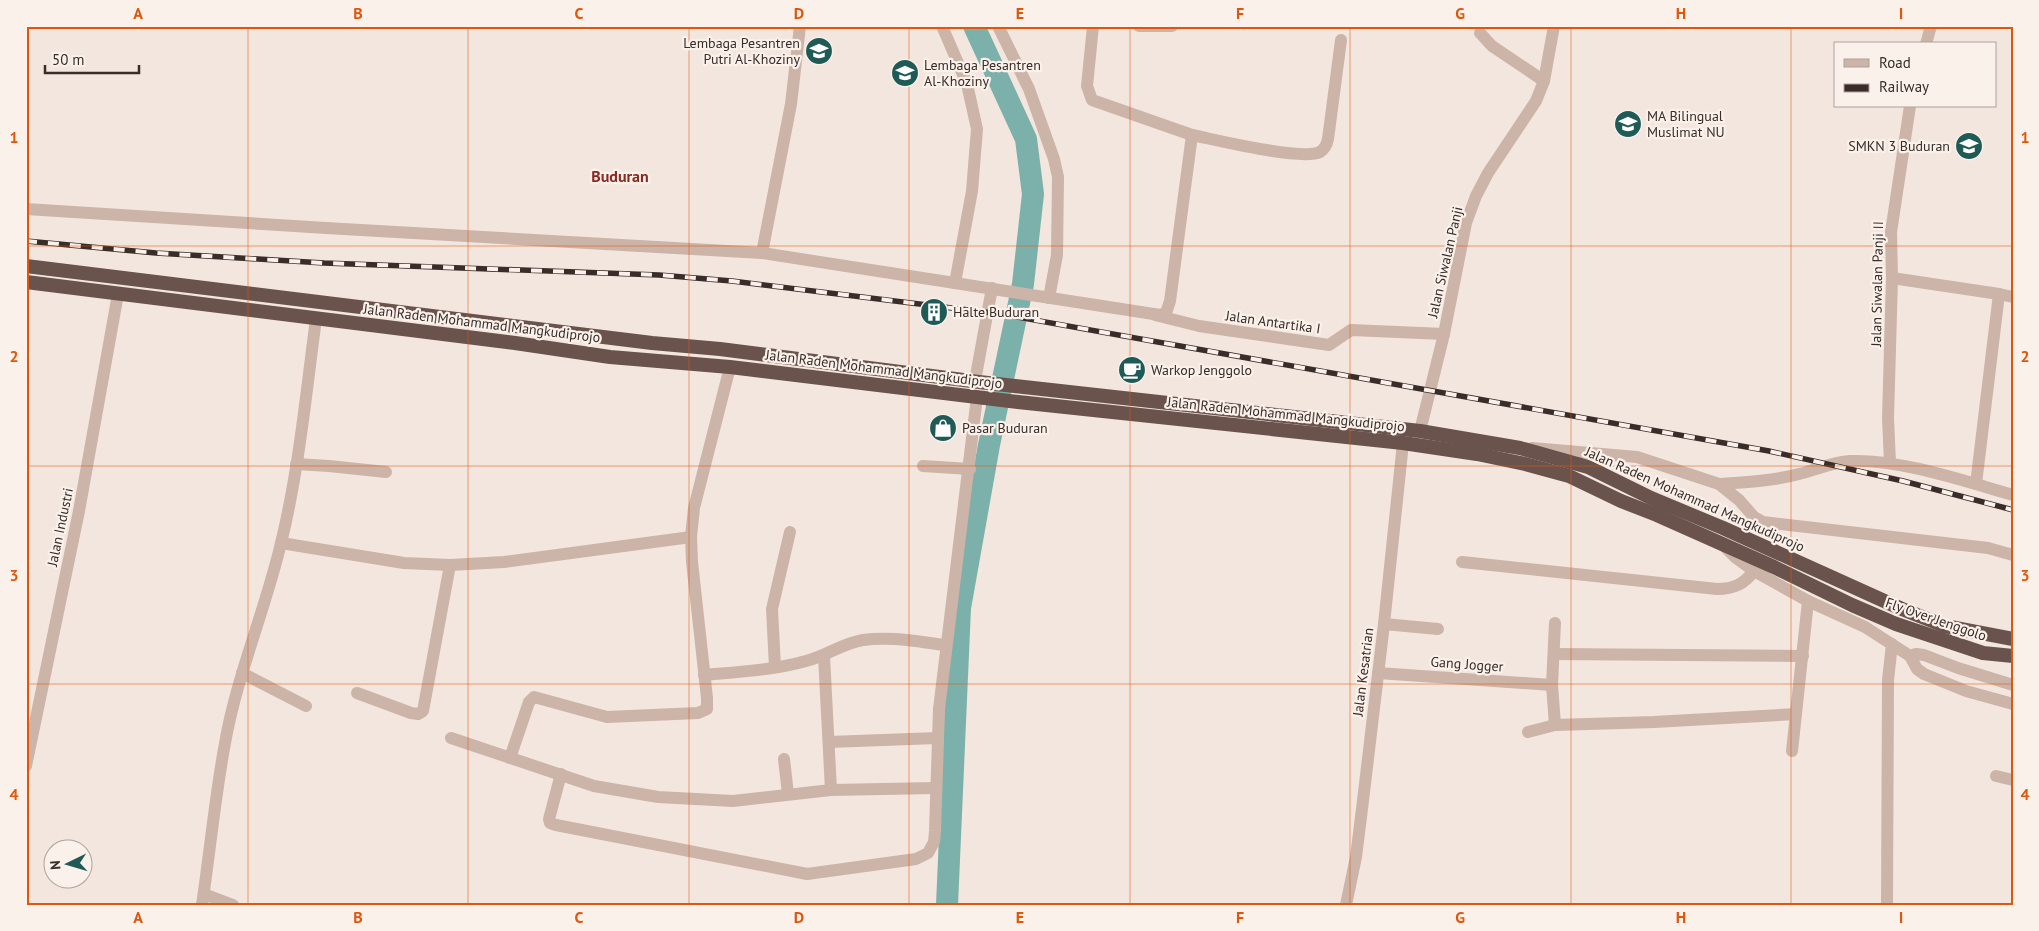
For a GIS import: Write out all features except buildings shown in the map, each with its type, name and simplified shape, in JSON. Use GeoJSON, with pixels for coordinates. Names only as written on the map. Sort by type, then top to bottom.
{"type":"FeatureCollection","features":[{"type":"Feature","properties":{"kind":"highway","name":"Jalan Raden Mohammad Mangkudiprojo"},"geometry":{"type":"LineString","coordinates":[[26,266],[614,339],[720,349],[1019,386],[1454,435],[1520,448],[1588,467],[1650,498],[1732,532],[1855,588]]}},
{"type":"Feature","properties":{"kind":"highway","name":"Jalan Raden Mohammad Mangkudiprojo"},"geometry":{"type":"LineString","coordinates":[[26,282],[610,356],[730,367],[1018,402],[1403,442],[1525,464],[1569,476],[1774,567],[1852,605]]}},
{"type":"Feature","properties":{"kind":"highway"},"geometry":{"type":"LineString","coordinates":[[610,356],[616,350],[614,339]]}},
{"type":"Feature","properties":{"kind":"highway"},"geometry":{"type":"LineString","coordinates":[[651,360],[645,357],[644,352],[652,343]]}},
{"type":"Feature","properties":{"kind":"highway","name":"Fly Over Jenggolo"},"geometry":{"type":"LineString","coordinates":[[1855,588],[1945,626],[2013,639]]}},
{"type":"Feature","properties":{"kind":"highway","name":"Fly Over Jenggolo"},"geometry":{"type":"LineString","coordinates":[[1852,605],[1945,642],[1983,652],[2013,656]]}},
{"type":"Feature","properties":{"kind":"street"},"geometry":{"type":"LineString","coordinates":[[762,253],[791,104],[800,26]]}},
{"type":"Feature","properties":{"kind":"street"},"geometry":{"type":"LineString","coordinates":[[942,26],[967,84],[977,129],[972,191],[954,283]]}},
{"type":"Feature","properties":{"kind":"street"},"geometry":{"type":"LineString","coordinates":[[998,26],[1029,89],[1054,159],[1058,177],[1057,254],[1049,298]]}},
{"type":"Feature","properties":{"kind":"street"},"geometry":{"type":"LineString","coordinates":[[1093,26],[1087,86],[1092,100],[1192,135],[1298,155],[1321,152],[1325,148],[1328,139],[1341,40]]}},
{"type":"Feature","properties":{"kind":"street"},"geometry":{"type":"LineString","coordinates":[[1139,26],[1172,26]]}},
{"type":"Feature","properties":{"kind":"street","name":"Jalan Siwalan Panji"},"geometry":{"type":"LineString","coordinates":[[1420,431],[1444,334],[1466,223],[1476,196],[1488,172],[1536,101],[1544,81],[1554,26]]}},
{"type":"Feature","properties":{"kind":"street"},"geometry":{"type":"LineString","coordinates":[[1927,42],[1931,26]]}},
{"type":"Feature","properties":{"kind":"street"},"geometry":{"type":"LineString","coordinates":[[1477,28],[1492,46],[1544,81]]}},
{"type":"Feature","properties":{"kind":"street","name":"Jalan Siwalan Panji II"},"geometry":{"type":"LineString","coordinates":[[1890,463],[1888,418],[1892,278],[1891,232],[1910,108]]}},
{"type":"Feature","properties":{"kind":"street"},"geometry":{"type":"LineString","coordinates":[[1154,315],[1166,312],[1170,301],[1192,135]]}},
{"type":"Feature","properties":{"kind":"street","name":"Jalan Antartika I"},"geometry":{"type":"LineString","coordinates":[[26,209],[762,253],[992,288],[1154,315],[1199,326],[1329,345],[1351,330],[1444,334]]}},
{"type":"Feature","properties":{"kind":"street"},"geometry":{"type":"LineString","coordinates":[[1892,278],[2013,297]]}},
{"type":"Feature","properties":{"kind":"street"},"geometry":{"type":"LineString","coordinates":[[977,381],[992,288]]}},
{"type":"Feature","properties":{"kind":"street","name":"Jalan Industri"},"geometry":{"type":"LineString","coordinates":[[26,766],[79,511],[118,294]]}},
{"type":"Feature","properties":{"kind":"street"},"geometry":{"type":"LineString","coordinates":[[1976,484],[1999,294]]}},
{"type":"Feature","properties":{"kind":"street"},"geometry":{"type":"LineString","coordinates":[[233,905],[203,899],[225,744],[242,673],[258,627],[282,542],[296,464],[316,318]]}},
{"type":"Feature","properties":{"kind":"street"},"geometry":{"type":"LineString","coordinates":[[510,758],[528,702],[532,698],[539,698],[607,718],[698,713],[705,711],[708,706],[691,537],[694,508],[730,367]]}},
{"type":"Feature","properties":{"kind":"street"},"geometry":{"type":"LineString","coordinates":[[561,774],[550,813],[549,821],[553,825],[807,874],[926,856],[934,842],[937,738],[946,645],[978,397]]}},
{"type":"Feature","properties":{"kind":"street","name":"Jalan Kesatrian"},"geometry":{"type":"LineString","coordinates":[[1346,905],[1356,856],[1384,624],[1403,442]]}},
{"type":"Feature","properties":{"kind":"street","name":"Jalan Raden Mohammad Mangkudiprojo"},"geometry":{"type":"LineString","coordinates":[[1520,448],[1557,449],[1637,457],[1720,484],[1739,500],[1754,517],[1763,522],[1979,547],[2013,555]]}},
{"type":"Feature","properties":{"kind":"street","name":"Jalan Raden Mohammad Mangkudiprojo"},"geometry":{"type":"LineString","coordinates":[[1720,484],[1759,481],[1798,474],[1848,461],[1890,463],[2013,495]]}},
{"type":"Feature","properties":{"kind":"street"},"geometry":{"type":"LineString","coordinates":[[296,464],[386,472]]}},
{"type":"Feature","properties":{"kind":"street"},"geometry":{"type":"LineString","coordinates":[[923,466],[970,469]]}},
{"type":"Feature","properties":{"kind":"street"},"geometry":{"type":"LineString","coordinates":[[775,667],[772,609],[790,532]]}},
{"type":"Feature","properties":{"kind":"street"},"geometry":{"type":"LineString","coordinates":[[282,542],[390,562],[450,566],[513,561],[691,537]]}},
{"type":"Feature","properties":{"kind":"street","name":"Jalan Raden Mohammad Mangkudiprojo"},"geometry":{"type":"LineString","coordinates":[[1723,545],[1736,558],[1754,571],[1808,601],[1865,627],[1892,644],[1910,656],[1917,669],[1924,674],[1966,691],[2013,704]]}},
{"type":"Feature","properties":{"kind":"street"},"geometry":{"type":"LineString","coordinates":[[1462,562],[1717,589],[1741,585],[1754,571]]}},
{"type":"Feature","properties":{"kind":"street"},"geometry":{"type":"LineString","coordinates":[[357,693],[411,713],[418,714],[423,711],[450,566]]}},
{"type":"Feature","properties":{"kind":"street"},"geometry":{"type":"LineString","coordinates":[[1792,751],[1808,601]]}},
{"type":"Feature","properties":{"kind":"street"},"geometry":{"type":"LineString","coordinates":[[1555,623],[1552,685],[1555,725]]}},
{"type":"Feature","properties":{"kind":"street"},"geometry":{"type":"LineString","coordinates":[[1384,624],[1438,629]]}},
{"type":"Feature","properties":{"kind":"street"},"geometry":{"type":"LineString","coordinates":[[704,675],[804,662],[824,656],[850,643],[864,640],[892,638],[946,645]]}},
{"type":"Feature","properties":{"kind":"street"},"geometry":{"type":"LineString","coordinates":[[1887,905],[1888,680],[1892,644]]}},
{"type":"Feature","properties":{"kind":"street"},"geometry":{"type":"LineString","coordinates":[[1554,654],[1803,656]]}},
{"type":"Feature","properties":{"kind":"street","name":"Jalan Raden Mohammad Mangkudiprojo"},"geometry":{"type":"LineString","coordinates":[[1910,656],[1924,654],[1958,668],[2013,685]]}},
{"type":"Feature","properties":{"kind":"street"},"geometry":{"type":"LineString","coordinates":[[824,656],[831,790]]}},
{"type":"Feature","properties":{"kind":"street"},"geometry":{"type":"LineString","coordinates":[[242,673],[306,706]]}},
{"type":"Feature","properties":{"kind":"street","name":"Gang Jogger"},"geometry":{"type":"LineString","coordinates":[[1378,673],[1552,685]]}},
{"type":"Feature","properties":{"kind":"street"},"geometry":{"type":"LineString","coordinates":[[1528,732],[1555,725],[1654,722],[1796,714]]}},
{"type":"Feature","properties":{"kind":"street"},"geometry":{"type":"LineString","coordinates":[[451,738],[612,790],[658,797],[733,801],[831,790],[935,788]]}},
{"type":"Feature","properties":{"kind":"street"},"geometry":{"type":"LineString","coordinates":[[829,742],[937,738]]}},
{"type":"Feature","properties":{"kind":"street"},"geometry":{"type":"LineString","coordinates":[[784,759],[788,794]]}},
{"type":"Feature","properties":{"kind":"street"},"geometry":{"type":"LineString","coordinates":[[1996,776],[2013,780]]}},
{"type":"Feature","properties":{"kind":"waterway"},"geometry":{"type":"LineString","coordinates":[[947,905],[960,608],[989,445],[1023,284],[1033,194],[1026,139],[974,26]]}},
{"type":"Feature","properties":{"kind":"railway"},"geometry":{"type":"LineString","coordinates":[[26,241],[156,253],[324,263],[659,275],[732,281],[1001,314],[1769,451],[1903,481],[2013,510]]}},
{"type":"Feature","properties":{"kind":"place","name":"Lembaga Pesantren Putri Al-Khoziny"},"geometry":{"type":"Point","coordinates":[819,51]}},
{"type":"Feature","properties":{"kind":"place","name":"Lembaga Pesantren Al-Khoziny"},"geometry":{"type":"Point","coordinates":[905,73]}},
{"type":"Feature","properties":{"kind":"place","name":"MA Bilingual Muslimat NU"},"geometry":{"type":"Point","coordinates":[1628,124]}},
{"type":"Feature","properties":{"kind":"place","name":"SMKN 3 Buduran"},"geometry":{"type":"Point","coordinates":[1969,146]}},
{"type":"Feature","properties":{"kind":"place","name":"Halte Buduran"},"geometry":{"type":"Point","coordinates":[934,312]}},
{"type":"Feature","properties":{"kind":"place","name":"Warkop Jenggolo"},"geometry":{"type":"Point","coordinates":[1132,370]}},
{"type":"Feature","properties":{"kind":"place","name":"Pasar Buduran"},"geometry":{"type":"Point","coordinates":[943,428]}},
{"type":"Feature","properties":{"kind":"district","name":"Buduran"},"geometry":{"type":"Point","coordinates":[620,176]}}]}
